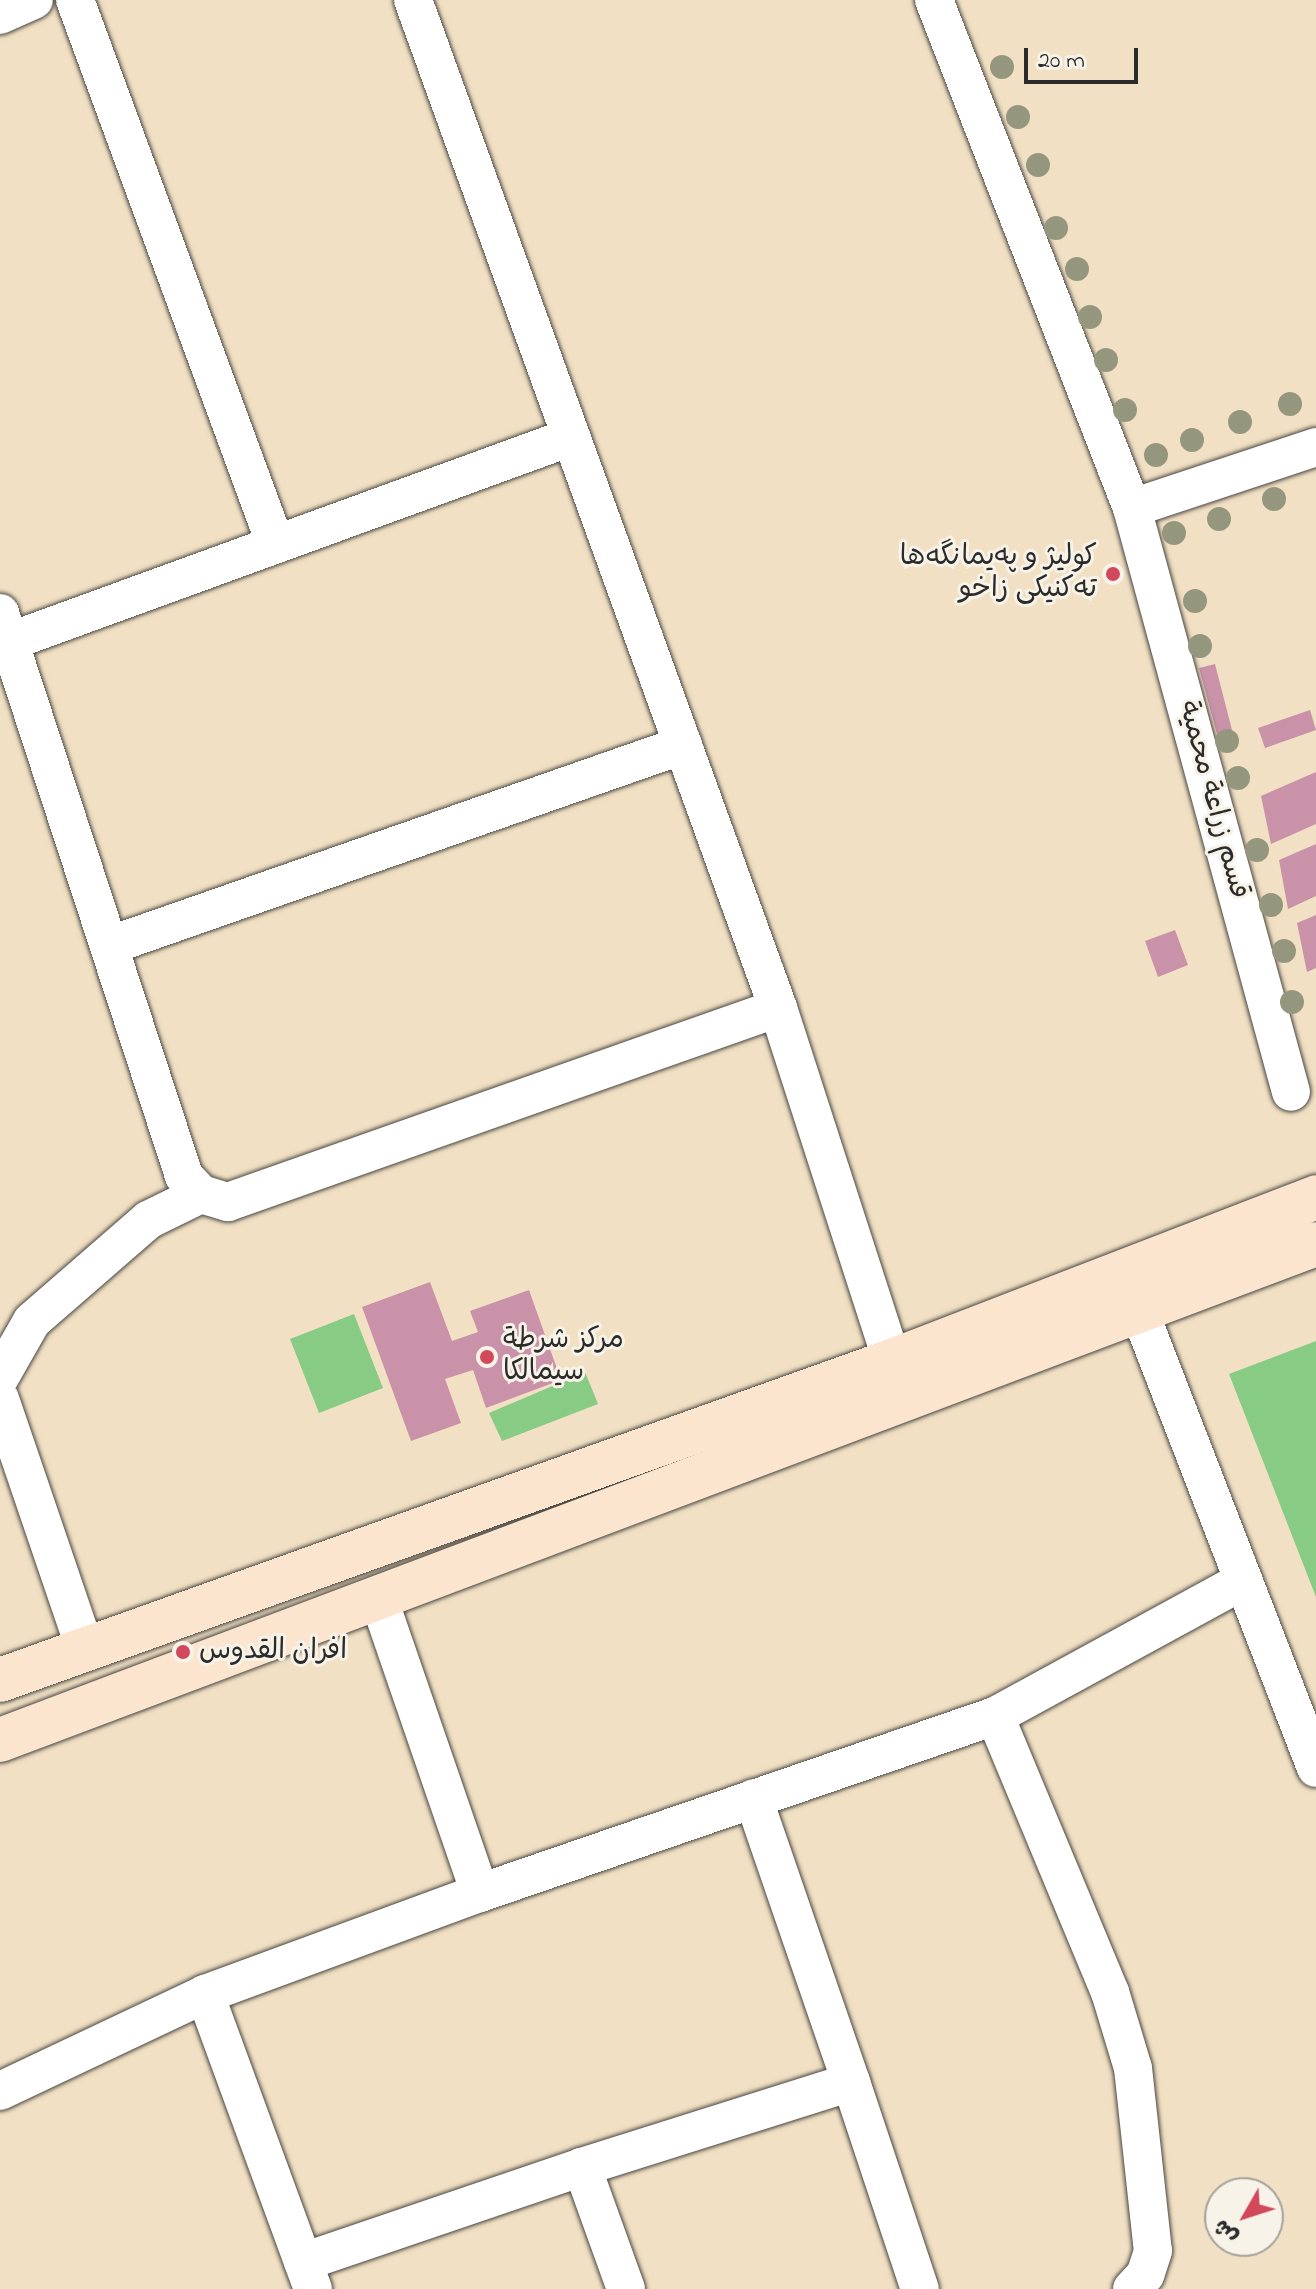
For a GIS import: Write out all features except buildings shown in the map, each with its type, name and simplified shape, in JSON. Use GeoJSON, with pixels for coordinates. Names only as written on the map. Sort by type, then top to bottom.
{"type":"FeatureCollection","features":[{"type":"Feature","properties":{"kind":"main road"},"geometry":{"type":"LineString","coordinates":[[0,1740],[378,1597],[1131,1290],[1316,1197]]}},
{"type":"Feature","properties":{"kind":"main road"},"geometry":{"type":"LineString","coordinates":[[0,1680],[892,1361],[1131,1290],[1316,1244]]}},
{"type":"Feature","properties":{"kind":"street"},"geometry":{"type":"LineString","coordinates":[[0,15],[34,0]]}},
{"type":"Feature","properties":{"kind":"street"},"geometry":{"type":"LineString","coordinates":[[75,0],[275,543]]}},
{"type":"Feature","properties":{"kind":"street"},"geometry":{"type":"LineString","coordinates":[[413,0],[778,1008],[892,1361]]}},
{"type":"Feature","properties":{"kind":"street","name":"قسم زراعة محمية"},"geometry":{"type":"LineString","coordinates":[[934,0],[1132,508],[1291,1092]]}},
{"type":"Feature","properties":{"kind":"street"},"geometry":{"type":"LineString","coordinates":[[571,437],[275,543],[3,634],[111,945],[184,1176],[201,1194],[228,1202],[778,1008]]}},
{"type":"Feature","properties":{"kind":"street"},"geometry":{"type":"LineString","coordinates":[[1132,508],[1316,447]]}},
{"type":"Feature","properties":{"kind":"street"},"geometry":{"type":"LineString","coordinates":[[111,945],[683,745]]}},
{"type":"Feature","properties":{"kind":"street"},"geometry":{"type":"LineString","coordinates":[[0,1377],[32,1321],[148,1220],[201,1194]]}},
{"type":"Feature","properties":{"kind":"street"},"geometry":{"type":"LineString","coordinates":[[1131,1290],[1316,1768]]}},
{"type":"Feature","properties":{"kind":"street"},"geometry":{"type":"LineString","coordinates":[[0,1399],[85,1648]]}},
{"type":"Feature","properties":{"kind":"street"},"geometry":{"type":"LineString","coordinates":[[0,2091],[205,1994],[480,1893],[995,1716],[1243,1581]]}},
{"type":"Feature","properties":{"kind":"street"},"geometry":{"type":"LineString","coordinates":[[378,1597],[480,1893]]}},
{"type":"Feature","properties":{"kind":"street"},"geometry":{"type":"LineString","coordinates":[[995,1716],[1110,1992],[1133,2068],[1153,2251],[1145,2275],[1132,2289]]}},
{"type":"Feature","properties":{"kind":"street"},"geometry":{"type":"LineString","coordinates":[[753,1798],[920,2289]]}},
{"type":"Feature","properties":{"kind":"street"},"geometry":{"type":"LineString","coordinates":[[205,1994],[308,2276],[582,2167],[851,2082]]}},
{"type":"Feature","properties":{"kind":"street"},"geometry":{"type":"LineString","coordinates":[[582,2167],[626,2289]]}},
{"type":"Feature","properties":{"kind":"green space"},"geometry":{"type":"Polygon","coordinates":[[[354,1314],[383,1388],[319,1413],[290,1339],[354,1314]]]}},
{"type":"Feature","properties":{"kind":"green space"},"geometry":{"type":"Polygon","coordinates":[[[1316,1341],[1316,1597],[1229,1374],[1316,1341]]]}},
{"type":"Feature","properties":{"kind":"green space"},"geometry":{"type":"Polygon","coordinates":[[[585,1372],[598,1404],[502,1441],[489,1413],[585,1372]]]}},
{"type":"Feature","properties":{"kind":"place","name":"كوليژ و په‌يمانگه‌ها ته‌كنيكى زاخو"},"geometry":{"type":"Point","coordinates":[1113,574]}},
{"type":"Feature","properties":{"kind":"place","name":"مركز شرطة سيمالكا"},"geometry":{"type":"Point","coordinates":[487,1357]}},
{"type":"Feature","properties":{"kind":"place","name":"افران القدوس"},"geometry":{"type":"Point","coordinates":[183,1652]}}]}
